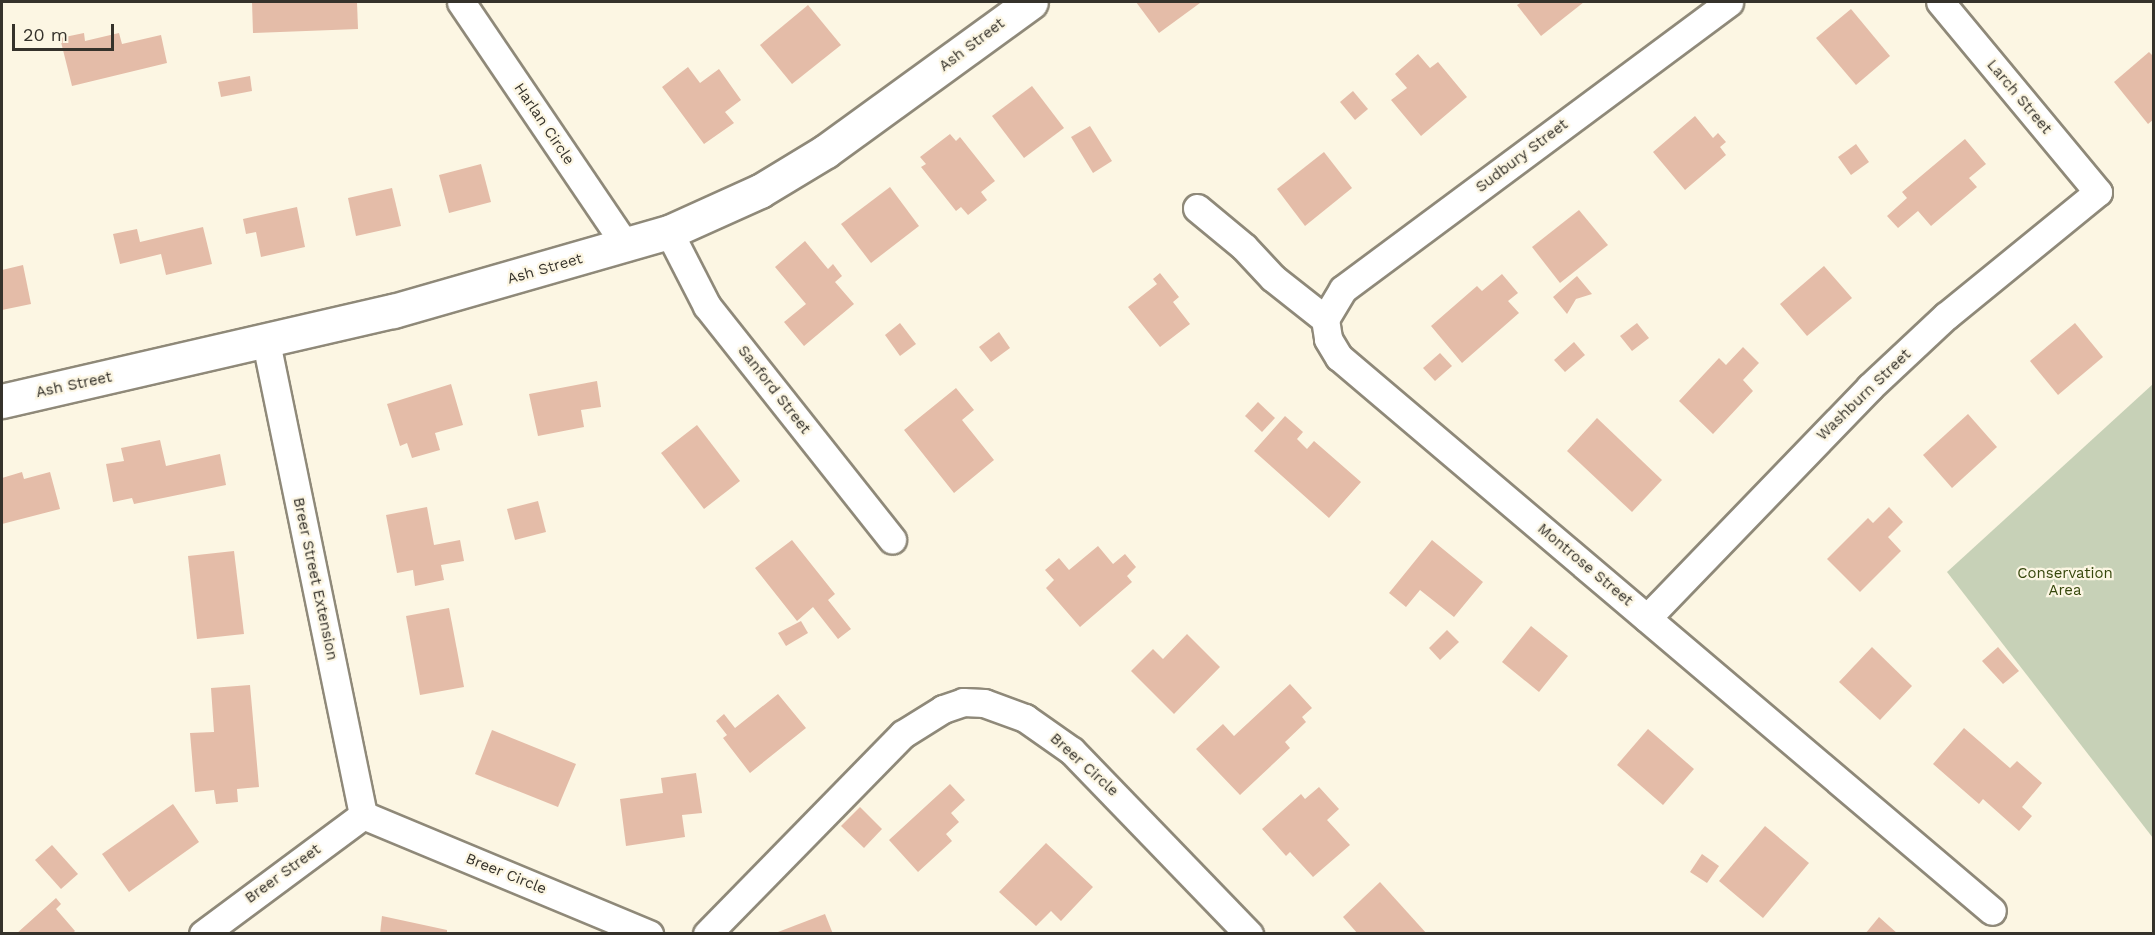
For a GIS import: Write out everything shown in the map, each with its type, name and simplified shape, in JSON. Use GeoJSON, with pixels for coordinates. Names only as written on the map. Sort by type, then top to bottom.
{"type":"FeatureCollection","features":[{"type":"Feature","properties":{"kind":"street","name":"Harlan Circle"},"geometry":{"type":"LineString","coordinates":[[461,2],[626,246]]}},
{"type":"Feature","properties":{"kind":"street","name":"Ash Street"},"geometry":{"type":"LineString","coordinates":[[2,401],[266,342],[446,297],[669,232],[760,191],[826,152],[1031,2]]}},
{"type":"Feature","properties":{"kind":"street","name":"Sudbury Street"},"geometry":{"type":"LineString","coordinates":[[1325,319],[1343,289],[1729,2]]}},
{"type":"Feature","properties":{"kind":"street","name":"Larch Street"},"geometry":{"type":"LineString","coordinates":[[1940,2],[2098,192]]}},
{"type":"Feature","properties":{"kind":"street","name":"Washburn Street"},"geometry":{"type":"LineString","coordinates":[[1647,618],[1870,387],[1946,316],[2098,192]]}},
{"type":"Feature","properties":{"kind":"street"},"geometry":{"type":"LineString","coordinates":[[1197,208],[1244,247],[1273,278],[1325,319]]}},
{"type":"Feature","properties":{"kind":"street","name":"Sanford Street"},"geometry":{"type":"LineString","coordinates":[[669,232],[708,306],[892,539]]}},
{"type":"Feature","properties":{"kind":"street","name":"Montrose Street"},"geometry":{"type":"LineString","coordinates":[[1325,319],[1328,339],[1339,357],[1992,911]]}},
{"type":"Feature","properties":{"kind":"street","name":"Breer Street Extension"},"geometry":{"type":"LineString","coordinates":[[266,342],[363,815]]}},
{"type":"Feature","properties":{"kind":"street","name":"Breer Circle"},"geometry":{"type":"LineString","coordinates":[[707,933],[903,734],[943,709],[963,702],[984,703],[1025,718],[1072,751],[1249,933]]}},
{"type":"Feature","properties":{"kind":"street","name":"Breer Street"},"geometry":{"type":"LineString","coordinates":[[203,933],[363,815]]}},
{"type":"Feature","properties":{"kind":"street","name":"Breer Circle"},"geometry":{"type":"LineString","coordinates":[[363,815],[649,933]]}},
{"type":"Feature","properties":{"kind":"green space","name":"Conservation Area"},"geometry":{"type":"Polygon","coordinates":[[[2153,384],[2153,838],[1947,572],[2153,384]]]}},
{"type":"Feature","properties":{"kind":"building"},"geometry":{"type":"Polygon","coordinates":[[[252,2],[357,2],[358,29],[253,33],[252,2]]]}},
{"type":"Feature","properties":{"kind":"building"},"geometry":{"type":"Polygon","coordinates":[[[1136,2],[1199,2],[1200,3],[1159,33],[1136,2]]]}},
{"type":"Feature","properties":{"kind":"building"},"geometry":{"type":"Polygon","coordinates":[[[1522,2],[1584,2],[1541,36],[1517,5],[1522,2]]]}},
{"type":"Feature","properties":{"kind":"building"},"geometry":{"type":"Polygon","coordinates":[[[808,5],[841,45],[792,84],[760,45],[808,5]]]}},
{"type":"Feature","properties":{"kind":"building"},"geometry":{"type":"Polygon","coordinates":[[[1851,9],[1890,56],[1856,85],[1816,38],[1851,9]]]}},
{"type":"Feature","properties":{"kind":"building"},"geometry":{"type":"Polygon","coordinates":[[[84,33],[85,41],[119,33],[122,44],[161,35],[167,63],[72,86],[60,38],[84,33]]]}},
{"type":"Feature","properties":{"kind":"building"},"geometry":{"type":"Polygon","coordinates":[[[2149,52],[2154,57],[2154,119],[2148,124],[2114,82],[2149,52]]]}},
{"type":"Feature","properties":{"kind":"building"},"geometry":{"type":"Polygon","coordinates":[[[1418,54],[1430,68],[1438,62],[1467,97],[1421,136],[1391,100],[1407,88],[1395,74],[1418,54]]]}},
{"type":"Feature","properties":{"kind":"building"},"geometry":{"type":"Polygon","coordinates":[[[688,67],[700,83],[719,69],[741,100],[725,112],[734,123],[704,144],[662,87],[688,67]]]}},
{"type":"Feature","properties":{"kind":"building"},"geometry":{"type":"Polygon","coordinates":[[[250,76],[252,91],[221,97],[218,82],[250,76]]]}},
{"type":"Feature","properties":{"kind":"building"},"geometry":{"type":"Polygon","coordinates":[[[1032,86],[1064,128],[1024,158],[992,116],[1032,86]]]}},
{"type":"Feature","properties":{"kind":"building"},"geometry":{"type":"Polygon","coordinates":[[[1353,91],[1368,109],[1355,120],[1340,102],[1353,91]]]}},
{"type":"Feature","properties":{"kind":"building"},"geometry":{"type":"Polygon","coordinates":[[[1695,116],[1713,138],[1718,133],[1726,142],[1720,147],[1726,155],[1685,190],[1653,152],[1695,116]]]}},
{"type":"Feature","properties":{"kind":"building"},"geometry":{"type":"Polygon","coordinates":[[[1090,126],[1112,161],[1093,173],[1071,137],[1090,126]]]}},
{"type":"Feature","properties":{"kind":"building"},"geometry":{"type":"Polygon","coordinates":[[[950,134],[956,141],[960,137],[995,181],[981,192],[987,200],[968,215],[961,207],[956,211],[921,167],[926,164],[920,157],[950,134]]]}},
{"type":"Feature","properties":{"kind":"building"},"geometry":{"type":"Polygon","coordinates":[[[1965,139],[1986,164],[1969,178],[1977,187],[1931,226],[1918,211],[1898,228],[1887,216],[1907,198],[1902,192],[1965,139]]]}},
{"type":"Feature","properties":{"kind":"building"},"geometry":{"type":"Polygon","coordinates":[[[1856,144],[1869,162],[1851,175],[1838,157],[1856,144]]]}},
{"type":"Feature","properties":{"kind":"building"},"geometry":{"type":"Polygon","coordinates":[[[1324,152],[1352,188],[1305,226],[1277,189],[1324,152]]]}},
{"type":"Feature","properties":{"kind":"building"},"geometry":{"type":"Polygon","coordinates":[[[481,164],[491,202],[449,213],[439,175],[481,164]]]}},
{"type":"Feature","properties":{"kind":"building"},"geometry":{"type":"Polygon","coordinates":[[[890,187],[919,226],[871,263],[841,224],[890,187]]]}},
{"type":"Feature","properties":{"kind":"building"},"geometry":{"type":"Polygon","coordinates":[[[392,188],[401,226],[356,236],[348,198],[392,188]]]}},
{"type":"Feature","properties":{"kind":"building"},"geometry":{"type":"Polygon","coordinates":[[[297,207],[305,247],[261,257],[256,232],[246,234],[243,219],[297,207]]]}},
{"type":"Feature","properties":{"kind":"building"},"geometry":{"type":"Polygon","coordinates":[[[1579,210],[1608,245],[1560,283],[1532,247],[1579,210]]]}},
{"type":"Feature","properties":{"kind":"building"},"geometry":{"type":"Polygon","coordinates":[[[203,227],[212,264],[166,275],[161,254],[120,264],[113,234],[137,229],[140,242],[203,227]]]}},
{"type":"Feature","properties":{"kind":"building"},"geometry":{"type":"Polygon","coordinates":[[[805,241],[828,269],[833,264],[842,276],[835,282],[854,304],[804,346],[784,322],[806,304],[775,267],[805,241]]]}},
{"type":"Feature","properties":{"kind":"building"},"geometry":{"type":"Polygon","coordinates":[[[23,265],[31,304],[2,310],[2,270],[23,265]]]}},
{"type":"Feature","properties":{"kind":"building"},"geometry":{"type":"Polygon","coordinates":[[[1824,266],[1852,298],[1807,336],[1780,304],[1824,266]]]}},
{"type":"Feature","properties":{"kind":"building"},"geometry":{"type":"Polygon","coordinates":[[[1160,273],[1179,297],[1173,302],[1190,324],[1160,347],[1128,307],[1157,284],[1153,279],[1160,273]]]}},
{"type":"Feature","properties":{"kind":"building"},"geometry":{"type":"Polygon","coordinates":[[[1502,274],[1518,293],[1508,301],[1519,313],[1462,363],[1431,326],[1477,286],[1482,291],[1502,274]]]}},
{"type":"Feature","properties":{"kind":"building"},"geometry":{"type":"Polygon","coordinates":[[[1577,276],[1592,294],[1576,299],[1567,314],[1553,297],[1577,276]]]}},
{"type":"Feature","properties":{"kind":"building"},"geometry":{"type":"Polygon","coordinates":[[[900,323],[916,344],[900,356],[885,335],[900,323]]]}},
{"type":"Feature","properties":{"kind":"building"},"geometry":{"type":"Polygon","coordinates":[[[1637,323],[1649,338],[1632,351],[1620,336],[1637,323]]]}},
{"type":"Feature","properties":{"kind":"building"},"geometry":{"type":"Polygon","coordinates":[[[2075,323],[2103,357],[2058,395],[2030,361],[2075,323]]]}},
{"type":"Feature","properties":{"kind":"building"},"geometry":{"type":"Polygon","coordinates":[[[999,332],[1010,348],[991,362],[979,347],[999,332]]]}},
{"type":"Feature","properties":{"kind":"building"},"geometry":{"type":"Polygon","coordinates":[[[1574,342],[1585,355],[1565,372],[1554,360],[1574,342]]]}},
{"type":"Feature","properties":{"kind":"building"},"geometry":{"type":"Polygon","coordinates":[[[1743,347],[1759,363],[1743,380],[1753,391],[1713,434],[1679,401],[1719,358],[1726,365],[1743,347]]]}},
{"type":"Feature","properties":{"kind":"building"},"geometry":{"type":"Polygon","coordinates":[[[1440,353],[1452,366],[1435,381],[1423,368],[1440,353]]]}},
{"type":"Feature","properties":{"kind":"building"},"geometry":{"type":"Polygon","coordinates":[[[597,381],[601,407],[581,410],[584,427],[538,436],[529,394],[597,381]]]}},
{"type":"Feature","properties":{"kind":"building"},"geometry":{"type":"Polygon","coordinates":[[[451,384],[463,425],[435,433],[440,450],[412,458],[407,443],[400,446],[387,404],[451,384]]]}},
{"type":"Feature","properties":{"kind":"building"},"geometry":{"type":"Polygon","coordinates":[[[956,388],[974,410],[962,420],[994,460],[954,493],[904,430],[956,388]]]}},
{"type":"Feature","properties":{"kind":"building"},"geometry":{"type":"Polygon","coordinates":[[[1258,402],[1275,418],[1262,432],[1245,416],[1258,402]]]}},
{"type":"Feature","properties":{"kind":"building"},"geometry":{"type":"Polygon","coordinates":[[[1968,414],[1997,447],[1952,488],[1923,455],[1968,414]]]}},
{"type":"Feature","properties":{"kind":"building"},"geometry":{"type":"Polygon","coordinates":[[[1285,416],[1303,432],[1297,439],[1307,449],[1314,441],[1361,482],[1329,518],[1254,451],[1285,416]]]}},
{"type":"Feature","properties":{"kind":"building"},"geometry":{"type":"Polygon","coordinates":[[[1597,418],[1662,480],[1632,512],[1567,451],[1597,418]]]}},
{"type":"Feature","properties":{"kind":"building"},"geometry":{"type":"Polygon","coordinates":[[[697,425],[740,481],[704,509],[661,453],[697,425]]]}},
{"type":"Feature","properties":{"kind":"building"},"geometry":{"type":"Polygon","coordinates":[[[160,440],[166,466],[220,454],[226,485],[134,504],[132,498],[113,502],[106,464],[124,461],[121,448],[160,440]]]}},
{"type":"Feature","properties":{"kind":"building"},"geometry":{"type":"Polygon","coordinates":[[[22,472],[24,479],[50,472],[60,509],[2,524],[2,478],[22,472]]]}},
{"type":"Feature","properties":{"kind":"building"},"geometry":{"type":"Polygon","coordinates":[[[538,501],[546,532],[515,540],[507,509],[538,501]]]}},
{"type":"Feature","properties":{"kind":"building"},"geometry":{"type":"Polygon","coordinates":[[[427,507],[434,545],[460,540],[464,561],[441,565],[444,580],[415,586],[413,570],[397,573],[386,515],[427,507]]]}},
{"type":"Feature","properties":{"kind":"building"},"geometry":{"type":"Polygon","coordinates":[[[1889,507],[1903,522],[1888,537],[1901,551],[1860,592],[1827,559],[1868,518],[1873,523],[1889,507]]]}},
{"type":"Feature","properties":{"kind":"building"},"geometry":{"type":"Polygon","coordinates":[[[792,540],[835,594],[828,600],[851,629],[838,639],[813,607],[797,621],[755,568],[792,540]]]}},
{"type":"Feature","properties":{"kind":"building"},"geometry":{"type":"Polygon","coordinates":[[[1432,540],[1483,582],[1454,617],[1420,590],[1406,607],[1389,593],[1432,540]]]}},
{"type":"Feature","properties":{"kind":"building"},"geometry":{"type":"Polygon","coordinates":[[[1098,546],[1113,564],[1125,554],[1136,567],[1127,576],[1132,582],[1080,627],[1046,588],[1054,580],[1045,570],[1059,558],[1069,570],[1098,546]]]}},
{"type":"Feature","properties":{"kind":"building"},"geometry":{"type":"Polygon","coordinates":[[[234,551],[244,634],[197,639],[188,556],[234,551]]]}},
{"type":"Feature","properties":{"kind":"building"},"geometry":{"type":"Polygon","coordinates":[[[449,608],[464,687],[420,695],[406,616],[449,608]]]}},
{"type":"Feature","properties":{"kind":"building"},"geometry":{"type":"Polygon","coordinates":[[[801,621],[808,633],[786,646],[778,633],[801,621]]]}},
{"type":"Feature","properties":{"kind":"building"},"geometry":{"type":"Polygon","coordinates":[[[1531,626],[1568,656],[1539,692],[1502,662],[1531,626]]]}},
{"type":"Feature","properties":{"kind":"building"},"geometry":{"type":"Polygon","coordinates":[[[1447,630],[1459,642],[1440,660],[1429,648],[1447,630]]]}},
{"type":"Feature","properties":{"kind":"building"},"geometry":{"type":"Polygon","coordinates":[[[1187,634],[1220,667],[1174,714],[1131,671],[1153,649],[1163,659],[1187,634]]]}},
{"type":"Feature","properties":{"kind":"building"},"geometry":{"type":"Polygon","coordinates":[[[1872,647],[1912,686],[1880,720],[1839,682],[1872,647]]]}},
{"type":"Feature","properties":{"kind":"building"},"geometry":{"type":"Polygon","coordinates":[[[1998,647],[2019,671],[2003,684],[1982,661],[1998,647]]]}},
{"type":"Feature","properties":{"kind":"building"},"geometry":{"type":"Polygon","coordinates":[[[1290,684],[1312,708],[1302,717],[1306,722],[1285,742],[1290,748],[1240,795],[1196,749],[1223,724],[1234,736],[1290,684]]]}},
{"type":"Feature","properties":{"kind":"building"},"geometry":{"type":"Polygon","coordinates":[[[250,685],[259,787],[237,789],[238,802],[216,804],[214,790],[195,792],[190,733],[214,732],[211,688],[250,685]]]}},
{"type":"Feature","properties":{"kind":"building"},"geometry":{"type":"Polygon","coordinates":[[[778,694],[806,728],[750,773],[723,738],[727,735],[716,721],[724,714],[735,728],[778,694]]]}},
{"type":"Feature","properties":{"kind":"building"},"geometry":{"type":"Polygon","coordinates":[[[1964,728],[2010,768],[2017,761],[2042,783],[2022,807],[2032,816],[2019,831],[1983,799],[1979,804],[1933,764],[1964,728]]]}},
{"type":"Feature","properties":{"kind":"building"},"geometry":{"type":"Polygon","coordinates":[[[1648,729],[1694,769],[1663,805],[1617,765],[1648,729]]]}},
{"type":"Feature","properties":{"kind":"building"},"geometry":{"type":"Polygon","coordinates":[[[492,730],[576,764],[558,807],[475,774],[492,730]]]}},
{"type":"Feature","properties":{"kind":"building"},"geometry":{"type":"Polygon","coordinates":[[[696,773],[702,813],[682,815],[685,837],[626,846],[620,799],[663,793],[661,778],[696,773]]]}},
{"type":"Feature","properties":{"kind":"building"},"geometry":{"type":"Polygon","coordinates":[[[950,784],[965,800],[951,813],[959,822],[946,834],[952,841],[918,872],[889,840],[950,784]]]}},
{"type":"Feature","properties":{"kind":"building"},"geometry":{"type":"Polygon","coordinates":[[[1319,787],[1339,809],[1327,820],[1350,845],[1313,877],[1290,852],[1286,856],[1262,829],[1301,794],[1305,799],[1319,787]]]}},
{"type":"Feature","properties":{"kind":"building"},"geometry":{"type":"Polygon","coordinates":[[[173,804],[199,842],[129,892],[102,854],[173,804]]]}},
{"type":"Feature","properties":{"kind":"building"},"geometry":{"type":"Polygon","coordinates":[[[860,807],[882,829],[864,848],[841,826],[860,807]]]}},
{"type":"Feature","properties":{"kind":"building"},"geometry":{"type":"Polygon","coordinates":[[[1765,826],[1809,863],[1763,918],[1719,881],[1765,826]]]}},
{"type":"Feature","properties":{"kind":"building"},"geometry":{"type":"Polygon","coordinates":[[[1046,843],[1093,887],[1061,921],[1051,911],[1036,926],[999,892],[1046,843]]]}},
{"type":"Feature","properties":{"kind":"building"},"geometry":{"type":"Polygon","coordinates":[[[52,845],[78,874],[61,889],[35,860],[52,845]]]}},
{"type":"Feature","properties":{"kind":"building"},"geometry":{"type":"Polygon","coordinates":[[[1702,854],[1719,866],[1707,883],[1690,872],[1702,854]]]}},
{"type":"Feature","properties":{"kind":"building"},"geometry":{"type":"Polygon","coordinates":[[[1380,882],[1427,934],[1358,934],[1343,917],[1380,882]]]}},
{"type":"Feature","properties":{"kind":"building"},"geometry":{"type":"Polygon","coordinates":[[[56,898],[61,904],[56,909],[75,931],[72,934],[16,934],[56,898]]]}},
{"type":"Feature","properties":{"kind":"building"},"geometry":{"type":"Polygon","coordinates":[[[825,914],[833,934],[779,934],[778,932],[825,914]]]}},
{"type":"Feature","properties":{"kind":"building"},"geometry":{"type":"Polygon","coordinates":[[[382,916],[447,930],[447,934],[380,934],[382,916]]]}},
{"type":"Feature","properties":{"kind":"building"},"geometry":{"type":"Polygon","coordinates":[[[1879,917],[1898,934],[1865,934],[1879,917]]]}}]}
